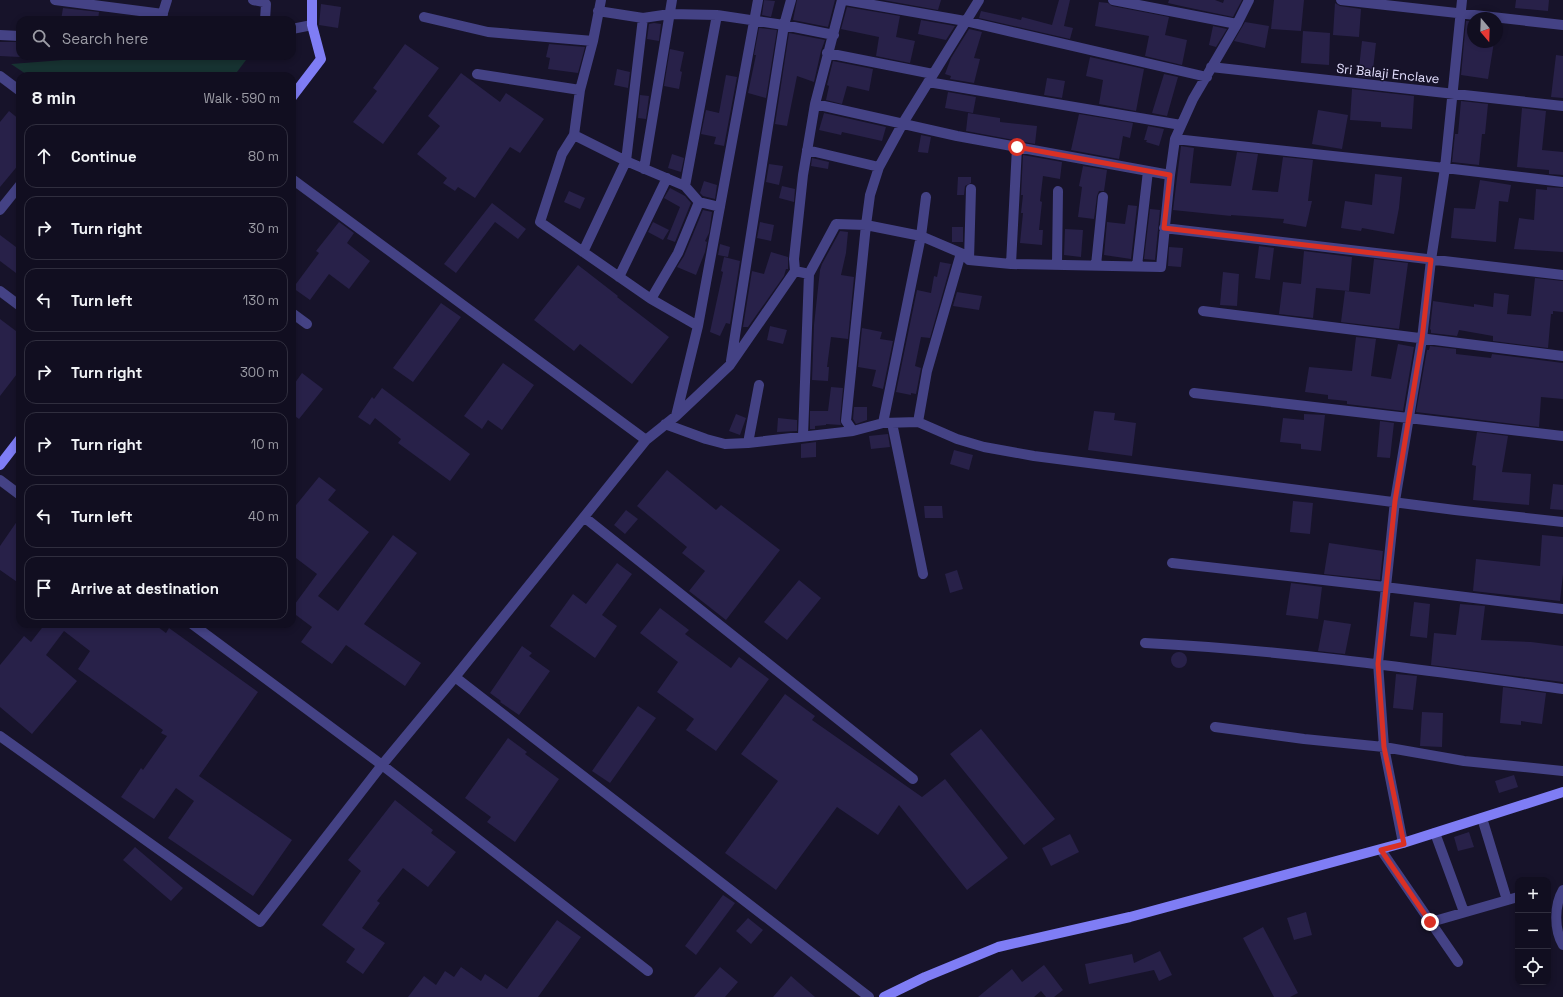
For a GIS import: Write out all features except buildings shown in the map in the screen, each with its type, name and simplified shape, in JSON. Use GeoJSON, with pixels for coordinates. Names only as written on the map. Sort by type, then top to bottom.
{"type":"FeatureCollection","features":[{"type":"Feature","properties":{"kind":"street"},"geometry":{"type":"LineString","coordinates":[[55,0],[156,16]]}},
{"type":"Feature","properties":{"kind":"street"},"geometry":{"type":"LineString","coordinates":[[162,16],[167,0]]}},
{"type":"Feature","properties":{"kind":"street"},"geometry":{"type":"LineString","coordinates":[[253,0],[264,2],[266,4],[265,16]]}},
{"type":"Feature","properties":{"kind":"street"},"geometry":{"type":"LineString","coordinates":[[296,91],[321,59],[312,25],[312,0]]}},
{"type":"Feature","properties":{"kind":"street"},"geometry":{"type":"LineString","coordinates":[[644,169],[672,0]]}},
{"type":"Feature","properties":{"kind":"street"},"geometry":{"type":"LineString","coordinates":[[676,416],[698,326],[758,0]]}},
{"type":"Feature","properties":{"kind":"street"},"geometry":{"type":"LineString","coordinates":[[730,365],[784,25],[791,0]]}},
{"type":"Feature","properties":{"kind":"street"},"geometry":{"type":"LineString","coordinates":[[0,736],[260,922],[382,766],[646,440],[676,416],[730,365],[795,271],[794,259],[814,104],[827,53],[844,0],[965,21],[1207,77]]}},
{"type":"Feature","properties":{"kind":"street"},"geometry":{"type":"LineString","coordinates":[[853,431],[846,421],[870,195],[879,167],[965,21],[979,0]]}},
{"type":"Feature","properties":{"kind":"street"},"geometry":{"type":"LineString","coordinates":[[1113,0],[1237,24]]}},
{"type":"Feature","properties":{"kind":"street"},"geometry":{"type":"LineString","coordinates":[[804,436],[809,274],[836,224],[866,225],[921,236],[961,254],[969,260],[1011,264],[1162,267],[1164,228],[1175,139],[1193,99],[1237,24],[1249,0]]}},
{"type":"Feature","properties":{"kind":"street"},"geometry":{"type":"LineString","coordinates":[[1341,0],[1460,12],[1563,25]]}},
{"type":"Feature","properties":{"kind":"street"},"geometry":{"type":"LineString","coordinates":[[1404,844],[1384,747],[1378,664],[1395,501],[1410,419],[1445,168],[1462,0]]}},
{"type":"Feature","properties":{"kind":"street"},"geometry":{"type":"LineString","coordinates":[[698,326],[651,299],[540,222],[562,154],[574,135],[580,90],[593,41],[599,3],[643,18],[670,14],[717,15],[784,25],[834,35]]}},
{"type":"Feature","properties":{"kind":"street"},"geometry":{"type":"LineString","coordinates":[[685,186],[717,15]]}},
{"type":"Feature","properties":{"kind":"street"},"geometry":{"type":"LineString","coordinates":[[424,17],[488,32],[593,41]]}},
{"type":"Feature","properties":{"kind":"street"},"geometry":{"type":"LineString","coordinates":[[583,252],[626,161],[643,18]]}},
{"type":"Feature","properties":{"kind":"street"},"geometry":{"type":"LineString","coordinates":[[296,28],[312,25]]}},
{"type":"Feature","properties":{"kind":"street"},"geometry":{"type":"LineString","coordinates":[[0,35],[16,36]]}},
{"type":"Feature","properties":{"kind":"street"},"geometry":{"type":"LineString","coordinates":[[827,53],[931,78],[1181,125]]}},
{"type":"Feature","properties":{"kind":"street","name":"Sri Balaji Enclave"},"geometry":{"type":"LineString","coordinates":[[1211,67],[1563,106]]}},
{"type":"Feature","properties":{"kind":"street"},"geometry":{"type":"LineString","coordinates":[[476,74],[580,90]]}},
{"type":"Feature","properties":{"kind":"street"},"geometry":{"type":"LineString","coordinates":[[0,76],[16,88]]}},
{"type":"Feature","properties":{"kind":"street"},"geometry":{"type":"LineString","coordinates":[[814,104],[957,136],[1170,175]]}},
{"type":"Feature","properties":{"kind":"street"},"geometry":{"type":"LineString","coordinates":[[574,135],[626,161],[685,186],[699,202],[720,208]]}},
{"type":"Feature","properties":{"kind":"street"},"geometry":{"type":"LineString","coordinates":[[1175,139],[1563,182]]}},
{"type":"Feature","properties":{"kind":"street"},"geometry":{"type":"LineString","coordinates":[[1011,264],[1017,147]]}},
{"type":"Feature","properties":{"kind":"street"},"geometry":{"type":"LineString","coordinates":[[807,150],[879,167]]}},
{"type":"Feature","properties":{"kind":"street"},"geometry":{"type":"LineString","coordinates":[[1137,266],[1148,171]]}},
{"type":"Feature","properties":{"kind":"street"},"geometry":{"type":"LineString","coordinates":[[619,277],[667,178]]}},
{"type":"Feature","properties":{"kind":"street"},"geometry":{"type":"LineString","coordinates":[[296,182],[646,440]]}},
{"type":"Feature","properties":{"kind":"street"},"geometry":{"type":"LineString","coordinates":[[969,260],[971,188]]}},
{"type":"Feature","properties":{"kind":"street"},"geometry":{"type":"LineString","coordinates":[[0,210],[16,190]]}},
{"type":"Feature","properties":{"kind":"street"},"geometry":{"type":"LineString","coordinates":[[1057,264],[1058,191]]}},
{"type":"Feature","properties":{"kind":"street"},"geometry":{"type":"LineString","coordinates":[[922,574],[887,423],[921,236],[926,196]]}},
{"type":"Feature","properties":{"kind":"street"},"geometry":{"type":"LineString","coordinates":[[1096,265],[1103,197]]}},
{"type":"Feature","properties":{"kind":"street"},"geometry":{"type":"LineString","coordinates":[[651,299],[678,253],[699,202]]}},
{"type":"Feature","properties":{"kind":"street"},"geometry":{"type":"LineString","coordinates":[[1164,228],[1563,275]]}},
{"type":"Feature","properties":{"kind":"street"},"geometry":{"type":"LineString","coordinates":[[918,422],[927,371],[961,254]]}},
{"type":"Feature","properties":{"kind":"street"},"geometry":{"type":"LineString","coordinates":[[795,271],[809,274]]}},
{"type":"Feature","properties":{"kind":"street"},"geometry":{"type":"LineString","coordinates":[[0,291],[16,303]]}},
{"type":"Feature","properties":{"kind":"street"},"geometry":{"type":"LineString","coordinates":[[1203,311],[1563,356]]}},
{"type":"Feature","properties":{"kind":"street"},"geometry":{"type":"LineString","coordinates":[[296,316],[307,324]]}},
{"type":"Feature","properties":{"kind":"street"},"geometry":{"type":"LineString","coordinates":[[748,443],[758,385]]}},
{"type":"Feature","properties":{"kind":"street"},"geometry":{"type":"LineString","coordinates":[[1194,393],[1563,436]]}},
{"type":"Feature","properties":{"kind":"street"},"geometry":{"type":"LineString","coordinates":[[665,424],[706,439],[725,444],[748,443],[853,431],[887,423],[918,422],[957,439],[984,447],[1034,456],[1395,501],[1455,510],[1563,522]]}},
{"type":"Feature","properties":{"kind":"street"},"geometry":{"type":"LineString","coordinates":[[0,465],[16,444]]}},
{"type":"Feature","properties":{"kind":"street"},"geometry":{"type":"LineString","coordinates":[[0,480],[16,492]]}},
{"type":"Feature","properties":{"kind":"street"},"geometry":{"type":"LineString","coordinates":[[584,517],[913,779]]}},
{"type":"Feature","properties":{"kind":"street"},"geometry":{"type":"LineString","coordinates":[[1172,563],[1563,609]]}},
{"type":"Feature","properties":{"kind":"street"},"geometry":{"type":"LineString","coordinates":[[197,628],[382,766],[648,971]]}},
{"type":"Feature","properties":{"kind":"street"},"geometry":{"type":"LineString","coordinates":[[1145,643],[1378,664],[1563,689]]}},
{"type":"Feature","properties":{"kind":"street"},"geometry":{"type":"LineString","coordinates":[[455,677],[869,997]]}},
{"type":"Feature","properties":{"kind":"street"},"geometry":{"type":"LineString","coordinates":[[1215,727],[1304,739],[1384,747],[1464,762],[1563,771]]}},
{"type":"Feature","properties":{"kind":"street"},"geometry":{"type":"LineString","coordinates":[[884,997],[925,977],[998,948],[1130,917],[1404,844],[1563,792]]}},
{"type":"Feature","properties":{"kind":"street"},"geometry":{"type":"LineString","coordinates":[[1482,818],[1507,900]]}},
{"type":"Feature","properties":{"kind":"street"},"geometry":{"type":"LineString","coordinates":[[1435,833],[1464,912]]}},
{"type":"Feature","properties":{"kind":"street"},"geometry":{"type":"LineString","coordinates":[[1381,850],[1458,962]]}},
{"type":"Feature","properties":{"kind":"street"},"geometry":{"type":"LineString","coordinates":[[1563,890],[1558,898],[1555,912],[1560,940],[1563,945]]}},
{"type":"Feature","properties":{"kind":"street"},"geometry":{"type":"LineString","coordinates":[[1430,922],[1515,898]]}},
{"type":"Feature","properties":{"kind":"green space"},"geometry":{"type":"Polygon","coordinates":[[[63,60],[246,60],[237,72],[23,72],[11,64],[63,60]]]}},
{"type":"Feature","properties":{"kind":"route"},"geometry":{"type":"LineString","coordinates":[[1017,147],[1170,175],[1164,228],[1431,260],[1422,339],[1410,419],[1395,501],[1378,664],[1384,747],[1404,844],[1381,850],[1430,922]]}}]}
